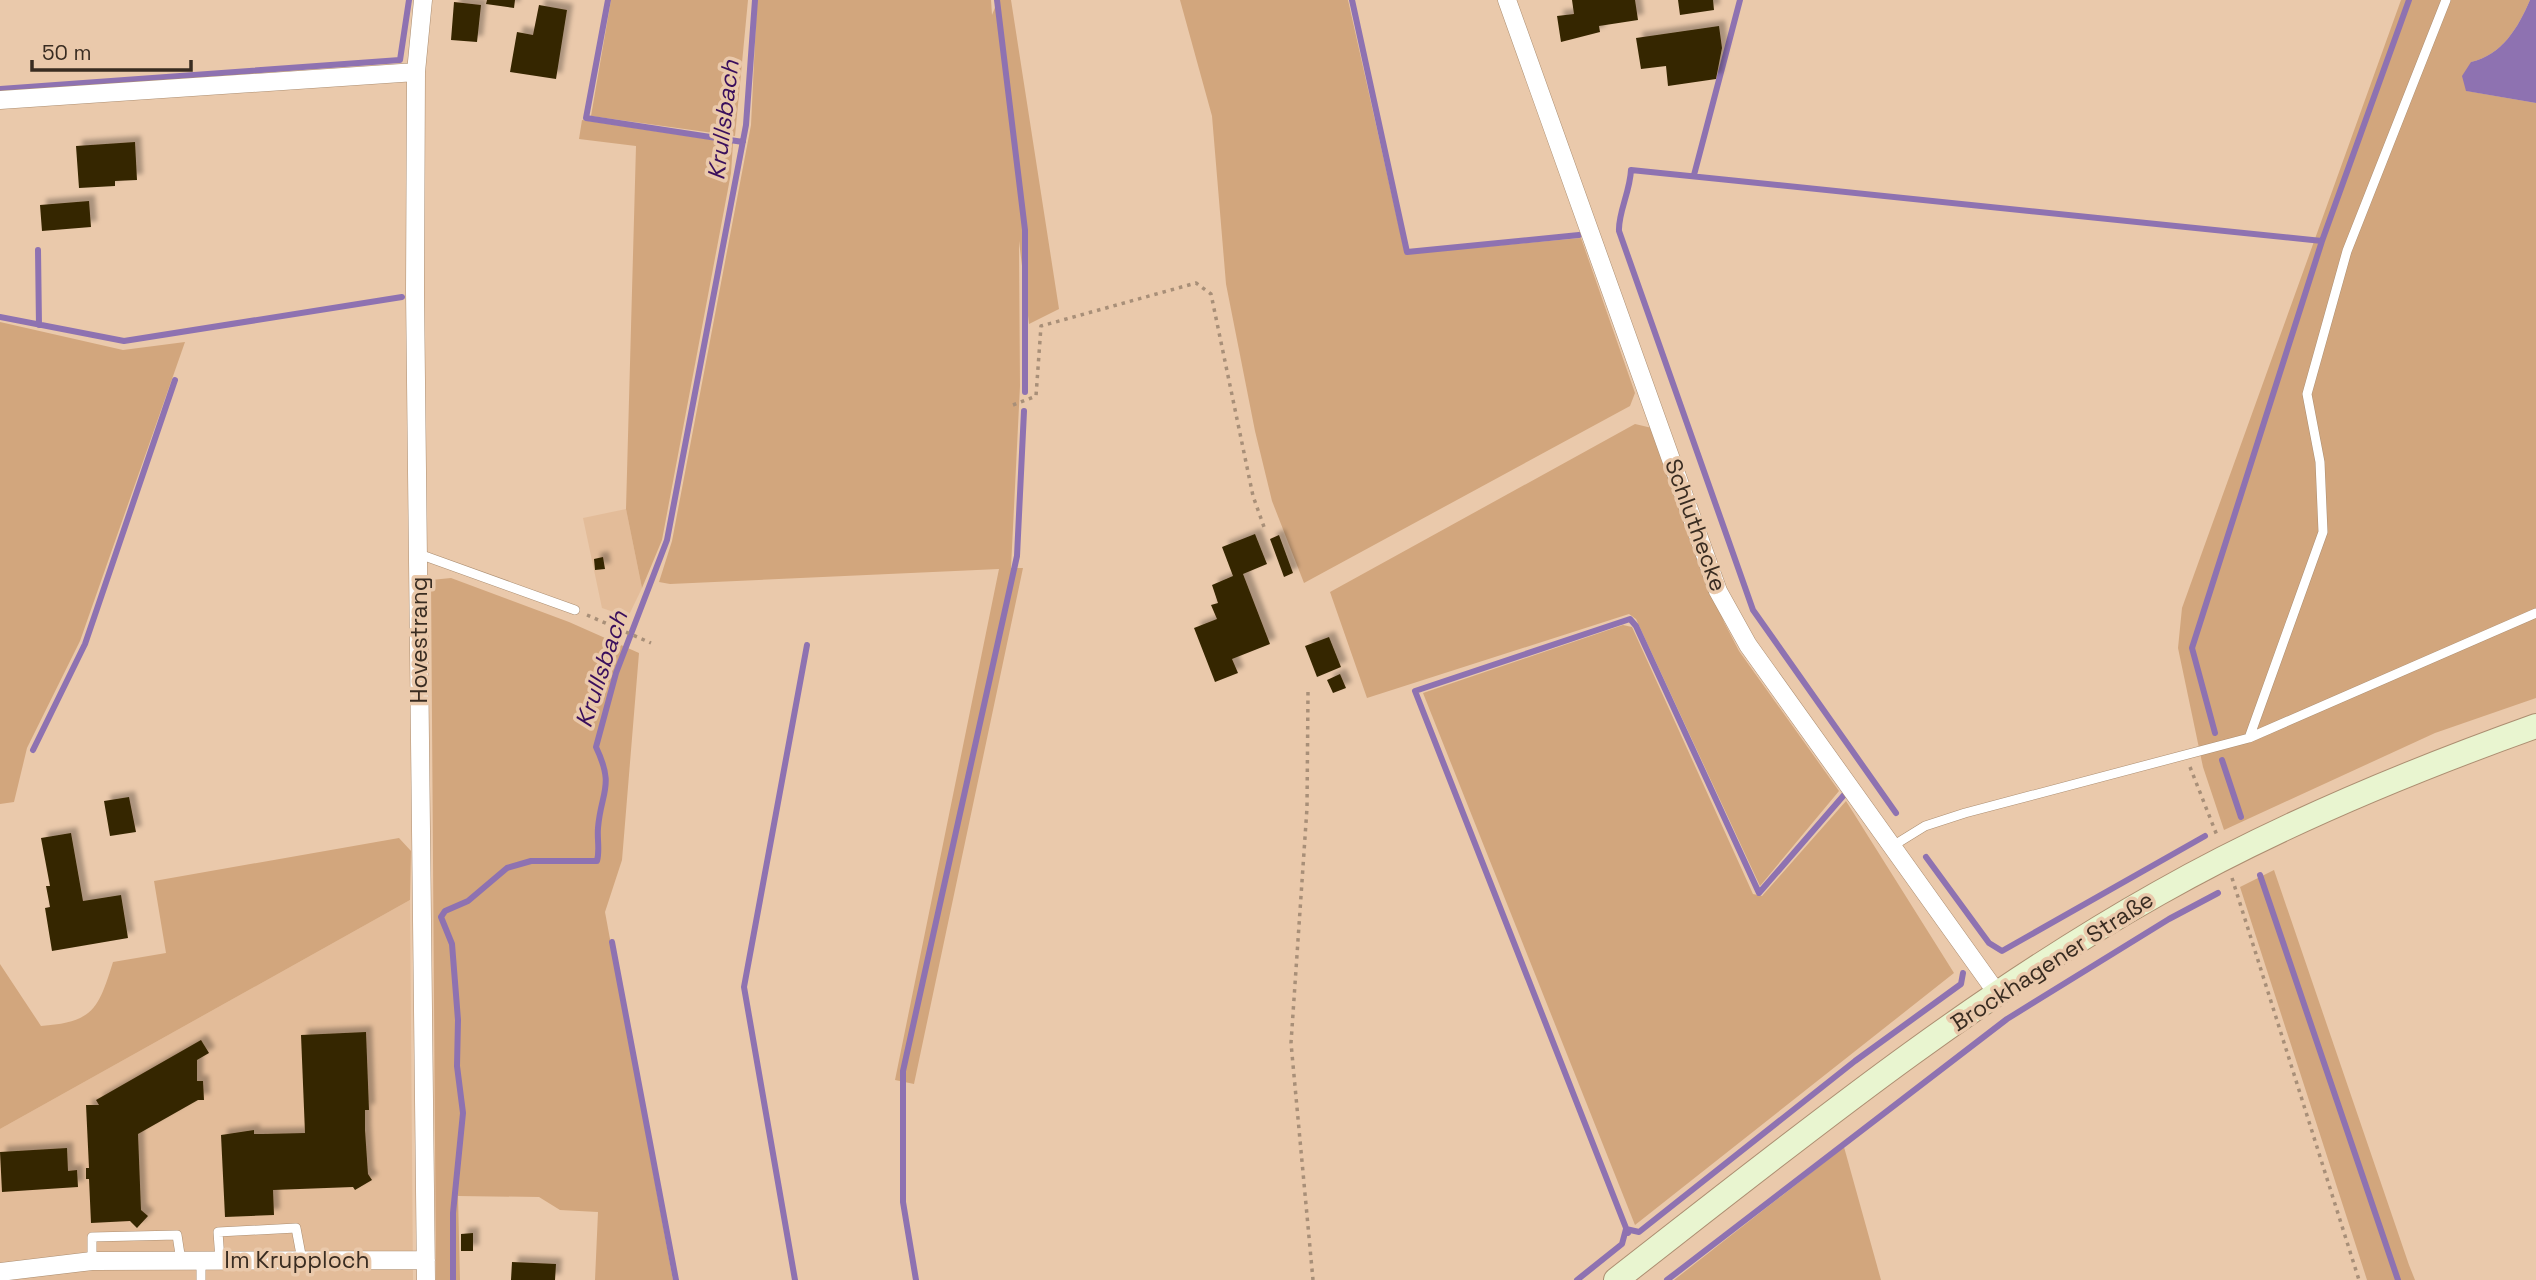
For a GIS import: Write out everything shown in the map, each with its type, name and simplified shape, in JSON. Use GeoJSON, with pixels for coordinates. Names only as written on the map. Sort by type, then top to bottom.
{"type":"FeatureCollection","features":[{"type":"Feature","properties":{"kind":"main road","name":"Brockhagener Straße"},"geometry":{"type":"LineString","coordinates":[[1616,1280],[1867,1084],[1997,993],[2159,893],[2225,858],[2431,764],[2536,726]]}},
{"type":"Feature","properties":{"kind":"street","name":"Hovestrang"},"geometry":{"type":"LineString","coordinates":[[423,0],[416,72],[426,1280]]}},
{"type":"Feature","properties":{"kind":"street","name":"Schluthecke"},"geometry":{"type":"LineString","coordinates":[[1507,0],[1718,591],[1748,645],[1997,993]]}},
{"type":"Feature","properties":{"kind":"street"},"geometry":{"type":"LineString","coordinates":[[0,100],[416,72]]}},
{"type":"Feature","properties":{"kind":"street","name":"Im Krupploch"},"geometry":{"type":"LineString","coordinates":[[0,1272],[92,1261],[426,1260]]}},
{"type":"Feature","properties":{"kind":"lane"},"geometry":{"type":"LineString","coordinates":[[2249,738],[2323,532],[2320,462],[2307,394],[2347,251],[2446,0]]}},
{"type":"Feature","properties":{"kind":"lane"},"geometry":{"type":"LineString","coordinates":[[419,554],[575,610]]}},
{"type":"Feature","properties":{"kind":"lane"},"geometry":{"type":"LineString","coordinates":[[1892,847],[1925,826],[1965,813],[2249,738],[2536,613]]}},
{"type":"Feature","properties":{"kind":"lane"},"geometry":{"type":"LineString","coordinates":[[220,1260],[218,1232],[296,1228],[302,1260]]}},
{"type":"Feature","properties":{"kind":"lane"},"geometry":{"type":"LineString","coordinates":[[92,1261],[92,1237],[177,1235],[181,1261]]}},
{"type":"Feature","properties":{"kind":"lane"},"geometry":{"type":"LineString","coordinates":[[201,1261],[201,1280]]}},
{"type":"Feature","properties":{"kind":"path"},"geometry":{"type":"LineString","coordinates":[[1013,405],[1036,396],[1041,327],[1196,283],[1211,294],[1253,496],[1264,527]]}},
{"type":"Feature","properties":{"kind":"path"},"geometry":{"type":"LineString","coordinates":[[575,610],[651,643]]}},
{"type":"Feature","properties":{"kind":"path"},"geometry":{"type":"LineString","coordinates":[[1308,692],[1307,808],[1290,1043],[1312,1280]]}},
{"type":"Feature","properties":{"kind":"path"},"geometry":{"type":"LineString","coordinates":[[2186,755],[2225,858]]}},
{"type":"Feature","properties":{"kind":"path"},"geometry":{"type":"LineString","coordinates":[[2238,897],[2360,1280]]}},
{"type":"Feature","properties":{"kind":"shaded area"},"geometry":{"type":"Polygon","coordinates":[[[611,0],[748,0],[735,136],[591,116],[611,0]]]}},
{"type":"Feature","properties":{"kind":"shaded area"},"geometry":{"type":"Polygon","coordinates":[[[757,0],[991,0],[992,15],[998,0],[1011,0],[1059,309],[1029,324],[1019,241],[1020,386],[1011,568],[1023,568],[914,1084],[895,1080],[999,569],[670,584],[659,582],[672,541],[751,125],[757,0]]]}},
{"type":"Feature","properties":{"kind":"shaded area"},"geometry":{"type":"Polygon","coordinates":[[[1180,0],[1348,0],[1405,254],[1581,238],[1635,393],[1630,406],[1304,583],[1272,501],[1255,431],[1226,284],[1212,116],[1180,0]]]}},
{"type":"Feature","properties":{"kind":"shaded area"},"geometry":{"type":"Polygon","coordinates":[[[2401,0],[2530,0],[2508,39],[2492,53],[2471,62],[2467,91],[2536,103],[2536,698],[2435,733],[2224,830],[2203,767],[2178,648],[2182,608],[2401,0]]]}},
{"type":"Feature","properties":{"kind":"shaded area"},"geometry":{"type":"Polygon","coordinates":[[[2530,0],[2536,0],[2536,103],[2466,91],[2462,76],[2471,62],[2492,53],[2508,39],[2530,0]]]}},
{"type":"Feature","properties":{"kind":"shaded area"},"geometry":{"type":"Polygon","coordinates":[[[582,120],[733,143],[731,173],[662,540],[642,588],[626,509],[636,146],[579,139],[582,120]]]}},
{"type":"Feature","properties":{"kind":"shaded area"},"geometry":{"type":"Polygon","coordinates":[[[0,322],[123,350],[185,342],[80,641],[27,748],[14,802],[0,804],[0,322]]]}},
{"type":"Feature","properties":{"kind":"shaded area"},"geometry":{"type":"Polygon","coordinates":[[[1635,424],[1652,428],[1724,622],[1739,651],[1839,791],[1760,886],[1636,619],[1629,614],[1367,698],[1330,592],[1635,424]]]}},
{"type":"Feature","properties":{"kind":"shaded area"},"geometry":{"type":"Polygon","coordinates":[[[626,509],[642,588],[628,617],[602,608],[583,518],[626,509]]]}},
{"type":"Feature","properties":{"kind":"shaded area"},"geometry":{"type":"Polygon","coordinates":[[[451,578],[569,622],[639,653],[622,860],[605,912],[673,1280],[595,1280],[598,1212],[560,1210],[539,1197],[458,1196],[460,1280],[436,1280],[431,580],[451,578]]]}},
{"type":"Feature","properties":{"kind":"shaded area"},"geometry":{"type":"Polygon","coordinates":[[[1623,625],[1632,627],[1753,894],[1762,896],[1846,801],[1954,973],[1635,1225],[1423,693],[1623,625]]]}},
{"type":"Feature","properties":{"kind":"shaded area"},"geometry":{"type":"Polygon","coordinates":[[[399,838],[411,851],[410,900],[0,1129],[0,964],[41,1026],[72,1021],[83,1017],[97,1002],[113,962],[166,953],[154,881],[399,838]]]}},
{"type":"Feature","properties":{"kind":"shaded area"},"geometry":{"type":"Polygon","coordinates":[[[2274,870],[2415,1280],[2367,1280],[2240,887],[2274,870]]]}},
{"type":"Feature","properties":{"kind":"shaded area"},"geometry":{"type":"Polygon","coordinates":[[[410,900],[413,1280],[0,1280],[0,1129],[410,900]]]}},
{"type":"Feature","properties":{"kind":"shaded area"},"geometry":{"type":"Polygon","coordinates":[[[1844,1147],[1881,1280],[1674,1280],[1844,1147]]]}},
{"type":"Feature","properties":{"kind":"building"},"geometry":{"type":"Polygon","coordinates":[[[487,0],[515,0],[514,8],[486,4],[487,0]]]}},
{"type":"Feature","properties":{"kind":"building"},"geometry":{"type":"Polygon","coordinates":[[[1572,0],[1635,0],[1638,20],[1599,26],[1600,32],[1561,42],[1557,16],[1574,14],[1572,0]]]}},
{"type":"Feature","properties":{"kind":"building"},"geometry":{"type":"Polygon","coordinates":[[[1678,0],[1713,0],[1714,10],[1680,15],[1678,0]]]}},
{"type":"Feature","properties":{"kind":"building"},"geometry":{"type":"Polygon","coordinates":[[[454,2],[481,5],[477,42],[451,40],[454,2]]]}},
{"type":"Feature","properties":{"kind":"building"},"geometry":{"type":"Polygon","coordinates":[[[539,5],[567,10],[556,79],[510,72],[517,32],[533,35],[539,5]]]}},
{"type":"Feature","properties":{"kind":"building"},"geometry":{"type":"Polygon","coordinates":[[[1719,26],[1722,48],[1716,79],[1668,86],[1666,66],[1641,69],[1636,38],[1719,26]]]}},
{"type":"Feature","properties":{"kind":"building"},"geometry":{"type":"Polygon","coordinates":[[[135,142],[137,180],[115,181],[115,186],[79,188],[76,146],[135,142]]]}},
{"type":"Feature","properties":{"kind":"building"},"geometry":{"type":"Polygon","coordinates":[[[89,201],[91,227],[42,231],[40,205],[89,201]]]}},
{"type":"Feature","properties":{"kind":"building"},"geometry":{"type":"Polygon","coordinates":[[[1255,534],[1267,564],[1243,574],[1270,644],[1232,659],[1238,673],[1215,682],[1194,628],[1217,619],[1211,605],[1218,603],[1212,585],[1233,576],[1222,547],[1255,534]]]}},
{"type":"Feature","properties":{"kind":"building"},"geometry":{"type":"Polygon","coordinates":[[[1279,535],[1293,573],[1284,577],[1270,539],[1279,535]]]}},
{"type":"Feature","properties":{"kind":"building"},"geometry":{"type":"Polygon","coordinates":[[[603,557],[605,569],[595,570],[594,559],[603,557]]]}},
{"type":"Feature","properties":{"kind":"building"},"geometry":{"type":"Polygon","coordinates":[[[1329,637],[1341,667],[1317,677],[1305,646],[1329,637]]]}},
{"type":"Feature","properties":{"kind":"building"},"geometry":{"type":"Polygon","coordinates":[[[1340,674],[1346,688],[1333,693],[1327,680],[1340,674]]]}},
{"type":"Feature","properties":{"kind":"building"},"geometry":{"type":"Polygon","coordinates":[[[129,797],[136,832],[110,836],[104,801],[129,797]]]}},
{"type":"Feature","properties":{"kind":"building"},"geometry":{"type":"Polygon","coordinates":[[[71,833],[83,901],[121,895],[128,938],[52,951],[45,908],[50,907],[46,886],[50,886],[41,838],[71,833]]]}},
{"type":"Feature","properties":{"kind":"building"},"geometry":{"type":"Polygon","coordinates":[[[366,1032],[369,1110],[365,1110],[365,1130],[368,1174],[372,1180],[355,1190],[353,1187],[273,1190],[274,1215],[225,1217],[221,1135],[254,1130],[254,1134],[305,1133],[301,1035],[366,1032]]]}},
{"type":"Feature","properties":{"kind":"building"},"geometry":{"type":"Polygon","coordinates":[[[201,1040],[209,1053],[197,1060],[197,1081],[203,1081],[204,1100],[198,1100],[138,1134],[141,1210],[148,1216],[137,1228],[130,1221],[91,1223],[89,1179],[86,1179],[86,1168],[89,1168],[86,1105],[99,1105],[96,1100],[201,1040]]]}},
{"type":"Feature","properties":{"kind":"building"},"geometry":{"type":"Polygon","coordinates":[[[67,1148],[68,1171],[77,1170],[78,1187],[2,1192],[0,1152],[67,1148]]]}},
{"type":"Feature","properties":{"kind":"building"},"geometry":{"type":"Polygon","coordinates":[[[473,1233],[473,1251],[461,1251],[461,1234],[473,1233]]]}},
{"type":"Feature","properties":{"kind":"building"},"geometry":{"type":"Polygon","coordinates":[[[512,1262],[556,1264],[555,1280],[511,1280],[512,1262]]]}},
{"type":"Feature","properties":{"kind":"waterway"},"geometry":{"type":"LineString","coordinates":[[0,89],[400,60],[409,0]]}},
{"type":"Feature","properties":{"kind":"waterway"},"geometry":{"type":"LineString","coordinates":[[608,0],[586,118],[743,142]]}},
{"type":"Feature","properties":{"kind":"waterway","name":"Krullsbach"},"geometry":{"type":"LineString","coordinates":[[453,1280],[453,1213],[463,1113],[457,1066],[458,1020],[452,944],[441,917],[445,911],[468,901],[507,868],[531,861],[597,861],[598,828],[606,780],[596,747],[616,673],[667,540],[746,125],[755,0]]}},
{"type":"Feature","properties":{"kind":"waterway"},"geometry":{"type":"LineString","coordinates":[[997,0],[1025,230],[1025,392]]}},
{"type":"Feature","properties":{"kind":"waterway"},"geometry":{"type":"LineString","coordinates":[[1352,0],[1407,252],[1579,235]]}},
{"type":"Feature","properties":{"kind":"waterway"},"geometry":{"type":"LineString","coordinates":[[1694,175],[1740,0]]}},
{"type":"Feature","properties":{"kind":"waterway"},"geometry":{"type":"LineString","coordinates":[[2215,733],[2192,648],[2322,241],[2409,0]]}},
{"type":"Feature","properties":{"kind":"waterway"},"geometry":{"type":"LineString","coordinates":[[1896,813],[1753,610],[1619,231],[1631,170],[2322,241]]}},
{"type":"Feature","properties":{"kind":"waterway"},"geometry":{"type":"LineString","coordinates":[[38,250],[39,325]]}},
{"type":"Feature","properties":{"kind":"waterway"},"geometry":{"type":"LineString","coordinates":[[0,317],[124,341],[402,297]]}},
{"type":"Feature","properties":{"kind":"waterway"},"geometry":{"type":"LineString","coordinates":[[33,750],[85,644],[175,380]]}},
{"type":"Feature","properties":{"kind":"waterway"},"geometry":{"type":"LineString","coordinates":[[916,1280],[903,1202],[903,1071],[1017,556],[1024,411]]}},
{"type":"Feature","properties":{"kind":"waterway"},"geometry":{"type":"LineString","coordinates":[[1628,1233],[1415,691],[1630,619],[1636,626],[1759,893],[1844,795]]}},
{"type":"Feature","properties":{"kind":"waterway"},"geometry":{"type":"LineString","coordinates":[[795,1280],[744,987],[807,645]]}},
{"type":"Feature","properties":{"kind":"waterway"},"geometry":{"type":"LineString","coordinates":[[2222,760],[2241,817]]}},
{"type":"Feature","properties":{"kind":"waterway"},"geometry":{"type":"LineString","coordinates":[[1926,857],[1989,943],[2002,951],[2205,836]]}},
{"type":"Feature","properties":{"kind":"waterway"},"geometry":{"type":"LineString","coordinates":[[2260,875],[2398,1280]]}},
{"type":"Feature","properties":{"kind":"waterway"},"geometry":{"type":"LineString","coordinates":[[1667,1280],[2007,1019],[2169,919],[2218,893]]}},
{"type":"Feature","properties":{"kind":"waterway"},"geometry":{"type":"LineString","coordinates":[[612,942],[676,1280]]}},
{"type":"Feature","properties":{"kind":"waterway"},"geometry":{"type":"LineString","coordinates":[[1577,1280],[1622,1244],[1626,1229],[1639,1232],[1855,1061],[1961,984],[1963,973]]}}]}
